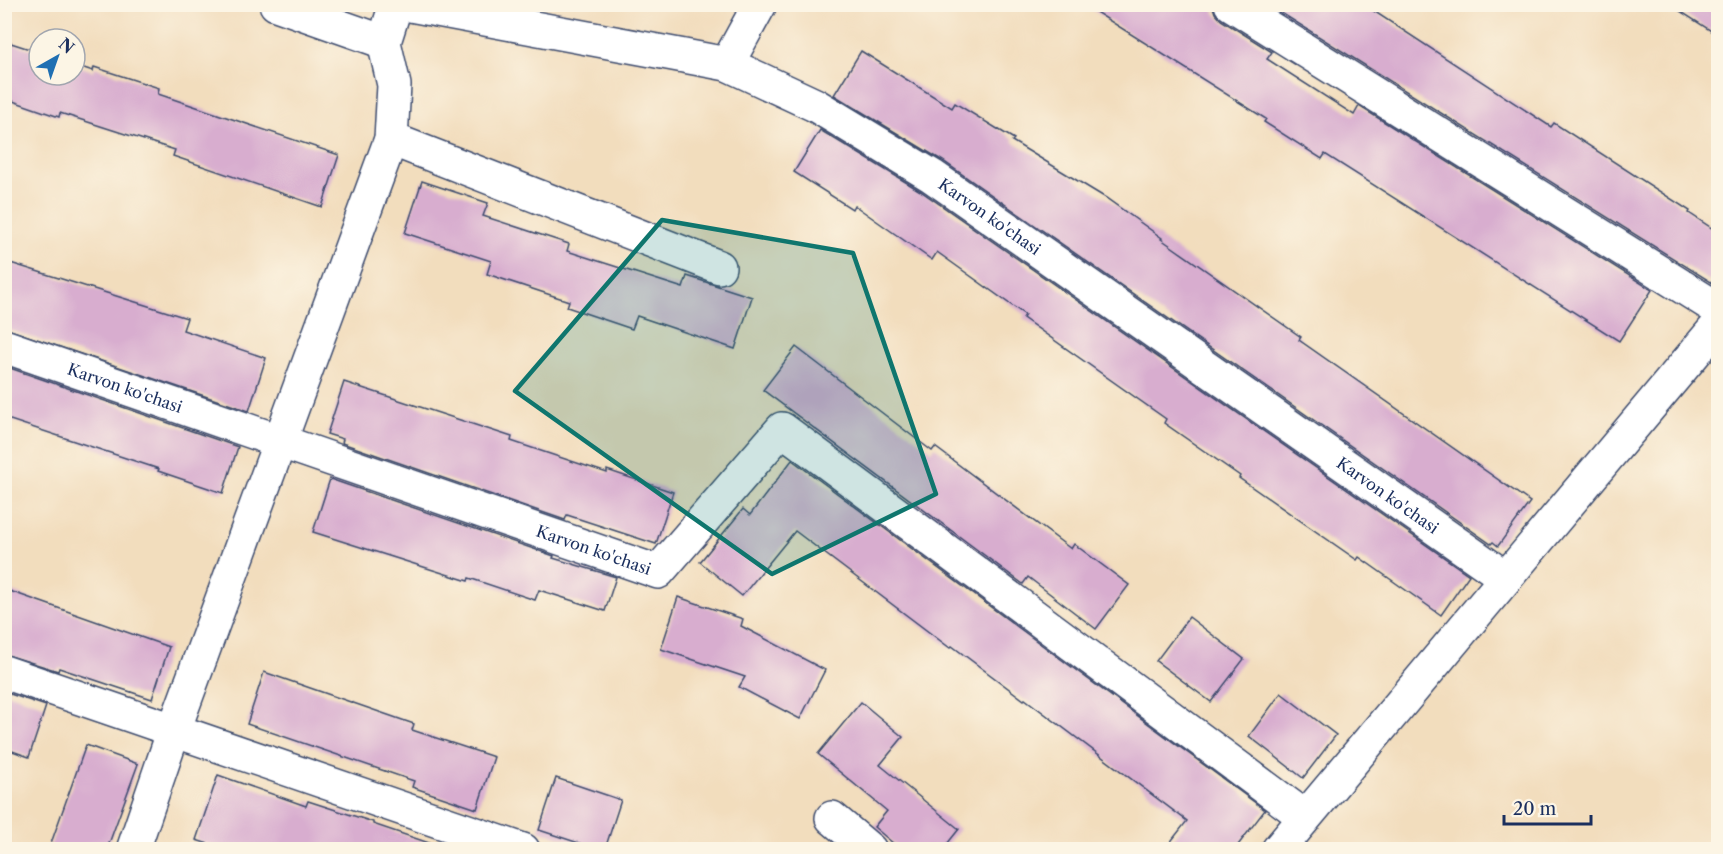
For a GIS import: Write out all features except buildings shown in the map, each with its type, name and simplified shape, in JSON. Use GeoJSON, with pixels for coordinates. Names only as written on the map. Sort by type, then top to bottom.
{"type":"FeatureCollection","features":[{"type":"Feature","properties":{"kind":"street"},"geometry":{"type":"LineString","coordinates":[[276,4],[384,42]]}},
{"type":"Feature","properties":{"kind":"street"},"geometry":{"type":"LineString","coordinates":[[133,849],[174,730],[391,139],[394,85],[384,42],[396,4]]}},
{"type":"Feature","properties":{"kind":"street","name":"Karvon ko'chasi"},"geometry":{"type":"LineString","coordinates":[[405,4],[727,64],[815,105],[932,176],[1506,578]]}},
{"type":"Feature","properties":{"kind":"street"},"geometry":{"type":"LineString","coordinates":[[727,64],[760,4]]}},
{"type":"Feature","properties":{"kind":"street"},"geometry":{"type":"LineString","coordinates":[[1231,4],[1719,309]]}},
{"type":"Feature","properties":{"kind":"street"},"geometry":{"type":"LineString","coordinates":[[391,139],[719,267]]}},
{"type":"Feature","properties":{"kind":"street"},"geometry":{"type":"LineString","coordinates":[[1278,849],[1719,325]]}},
{"type":"Feature","properties":{"kind":"street","name":"Karvon ko'chasi"},"geometry":{"type":"LineString","coordinates":[[4,346],[658,572],[782,429],[1305,818]]}},
{"type":"Feature","properties":{"kind":"street"},"geometry":{"type":"LineString","coordinates":[[4,672],[522,849]]}},
{"type":"Feature","properties":{"kind":"street"},"geometry":{"type":"LineString","coordinates":[[832,818],[870,849]]}},
{"type":"Feature","properties":{"kind":"highlighted area"},"geometry":{"type":"Polygon","coordinates":[[[662,220],[853,253],[936,494],[772,574],[515,391],[662,220]]]}}]}
